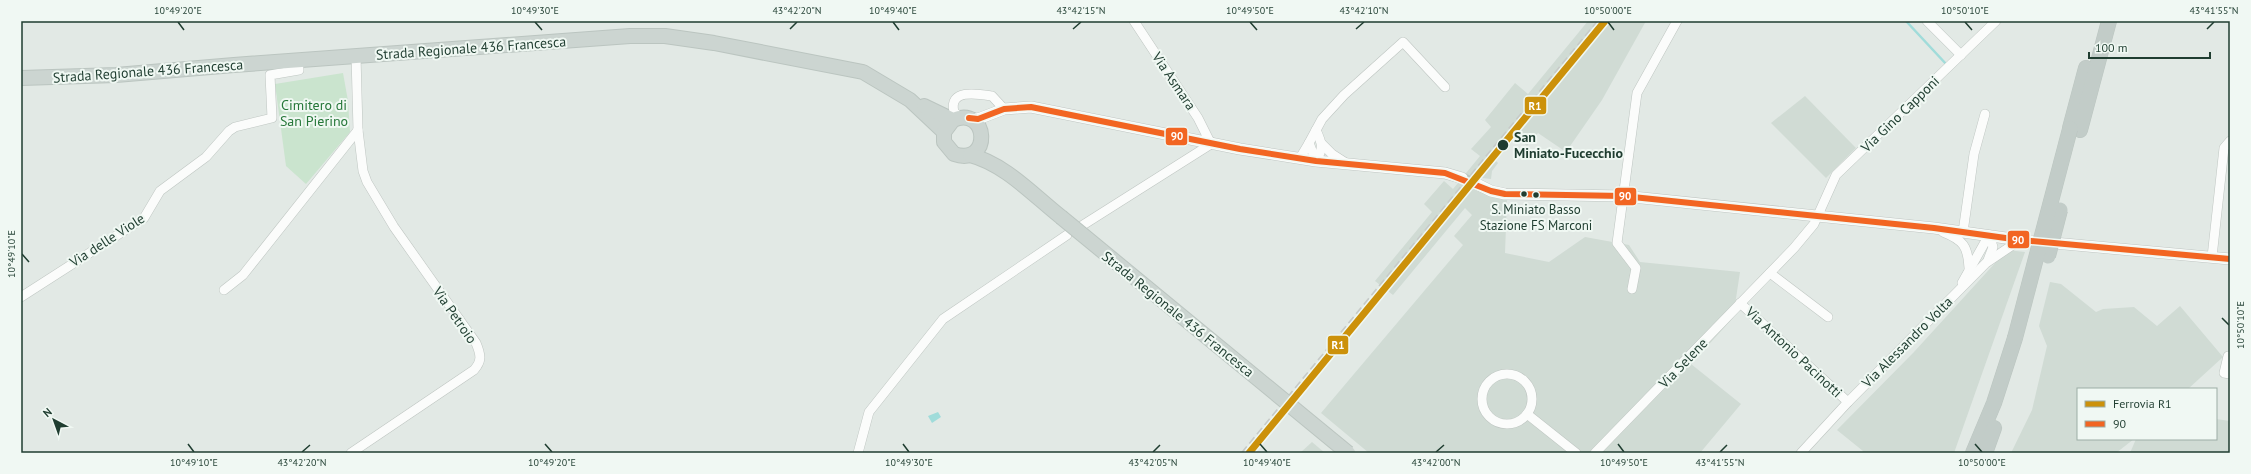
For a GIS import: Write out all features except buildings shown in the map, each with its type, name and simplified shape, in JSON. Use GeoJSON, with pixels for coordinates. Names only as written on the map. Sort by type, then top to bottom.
{"type":"FeatureCollection","features":[{"type":"Feature","properties":{"kind":"highway"},"geometry":{"type":"LineString","coordinates":[[2075,129],[2098,21]]}},
{"type":"Feature","properties":{"kind":"highway"},"geometry":{"type":"LineString","coordinates":[[1984,453],[2020,338],[2075,129],[2108,21]]}},
{"type":"Feature","properties":{"kind":"highway"},"geometry":{"type":"LineString","coordinates":[[1973,453],[2020,338]]}},
{"type":"Feature","properties":{"kind":"main road","name":"Strada Regionale 436 Francesca"},"geometry":{"type":"LineString","coordinates":[[21,78],[116,75],[630,36],[668,37],[714,43],[863,72],[910,100],[978,125],[982,139],[996,161],[1008,174]]}},
{"type":"Feature","properties":{"kind":"main road","name":"Strada Regionale 436 Francesca"},"geometry":{"type":"LineString","coordinates":[[910,100],[944,132],[944,142],[949,151],[959,156],[970,155],[986,160],[1008,174],[1348,453]]}},
{"type":"Feature","properties":{"kind":"main road"},"geometry":{"type":"LineString","coordinates":[[944,132],[961,118]]}},
{"type":"Feature","properties":{"kind":"main road"},"geometry":{"type":"LineString","coordinates":[[970,155],[977,149],[982,139]]}},
{"type":"Feature","properties":{"kind":"street","name":"Via Asmara"},"geometry":{"type":"LineString","coordinates":[[1134,21],[1198,118],[1211,144]]}},
{"type":"Feature","properties":{"kind":"street"},"geometry":{"type":"LineString","coordinates":[[1632,289],[1636,268],[1617,243],[1637,93],[1677,21]]}},
{"type":"Feature","properties":{"kind":"street"},"geometry":{"type":"LineString","coordinates":[[1927,21],[1961,55]]}},
{"type":"Feature","properties":{"kind":"street","name":"Via Gino Capponi"},"geometry":{"type":"LineString","coordinates":[[1818,216],[1836,175],[1996,21]]}},
{"type":"Feature","properties":{"kind":"street"},"geometry":{"type":"LineString","coordinates":[[1300,158],[1322,119],[1344,95],[1403,42],[1445,87]]}},
{"type":"Feature","properties":{"kind":"street","name":"Via Petroio"},"geometry":{"type":"LineString","coordinates":[[351,453],[474,370],[480,363],[480,353],[476,344],[394,227],[367,182],[363,171],[358,130],[356,56]]}},
{"type":"Feature","properties":{"kind":"street","name":"Via delle Viole"},"geometry":{"type":"LineString","coordinates":[[21,297],[144,218],[160,192],[206,157],[229,131],[235,127],[272,118],[270,75],[299,70],[298,60]]}},
{"type":"Feature","properties":{"kind":"street"},"geometry":{"type":"LineString","coordinates":[[1002,110],[992,96],[971,92],[965,93],[958,98],[954,104],[954,112],[961,118],[978,119],[1002,110],[1031,107],[1211,144],[1347,164],[1445,173],[1462,178]]}},
{"type":"Feature","properties":{"kind":"street"},"geometry":{"type":"LineString","coordinates":[[982,139],[986,125],[1002,110]]}},
{"type":"Feature","properties":{"kind":"street"},"geometry":{"type":"LineString","coordinates":[[1963,232],[1974,154],[1985,114]]}},
{"type":"Feature","properties":{"kind":"street"},"geometry":{"type":"LineString","coordinates":[[224,290],[243,275],[358,130]]}},
{"type":"Feature","properties":{"kind":"street"},"geometry":{"type":"LineString","coordinates":[[1316,130],[1322,144],[1332,154],[1347,164]]}},
{"type":"Feature","properties":{"kind":"street"},"geometry":{"type":"LineString","coordinates":[[2212,257],[2224,148],[2230,141]]}},
{"type":"Feature","properties":{"kind":"street"},"geometry":{"type":"LineString","coordinates":[[1309,143],[1316,160]]}},
{"type":"Feature","properties":{"kind":"street"},"geometry":{"type":"LineString","coordinates":[[1083,225],[1211,144]]}},
{"type":"Feature","properties":{"kind":"street"},"geometry":{"type":"LineString","coordinates":[[1316,160],[1322,151],[1322,144]]}},
{"type":"Feature","properties":{"kind":"street"},"geometry":{"type":"LineString","coordinates":[[1477,184],[1491,191],[1505,194],[1623,196],[1934,228],[2020,240],[2230,259]]}},
{"type":"Feature","properties":{"kind":"street","name":"Via Selene"},"geometry":{"type":"LineString","coordinates":[[1596,453],[1798,244],[1818,216]]}},
{"type":"Feature","properties":{"kind":"street"},"geometry":{"type":"LineString","coordinates":[[1934,228],[1952,235],[1963,244],[1968,253],[1969,268]]}},
{"type":"Feature","properties":{"kind":"street"},"geometry":{"type":"LineString","coordinates":[[858,453],[869,412],[943,319],[1067,235]]}},
{"type":"Feature","properties":{"kind":"street"},"geometry":{"type":"LineString","coordinates":[[1957,291],[1969,268],[1990,235]]}},
{"type":"Feature","properties":{"kind":"street"},"geometry":{"type":"LineString","coordinates":[[1986,263],[1992,252],[1990,235]]}},
{"type":"Feature","properties":{"kind":"street","name":"Via Alessandro Volta"},"geometry":{"type":"LineString","coordinates":[[1801,453],[1848,402],[1957,291],[1986,263],[2020,240]]}},
{"type":"Feature","properties":{"kind":"street"},"geometry":{"type":"LineString","coordinates":[[1770,273],[1828,317]]}},
{"type":"Feature","properties":{"kind":"street","name":"Via Antonio Pacinotti"},"geometry":{"type":"LineString","coordinates":[[1740,303],[1848,402]]}},
{"type":"Feature","properties":{"kind":"street"},"geometry":{"type":"LineString","coordinates":[[2228,356],[2224,373],[2230,374]]}},
{"type":"Feature","properties":{"kind":"street"},"geometry":{"type":"LineString","coordinates":[[1502,374],[1511,374],[1526,382],[1532,398],[1527,414],[1522,420],[1510,424],[1498,423],[1491,419],[1482,406],[1483,390],[1487,383],[1502,374]]}},
{"type":"Feature","properties":{"kind":"street"},"geometry":{"type":"LineString","coordinates":[[1527,414],[1576,453]]}},
{"type":"Feature","properties":{"kind":"shaded area"},"geometry":{"type":"Polygon","coordinates":[[[1588,21],[1646,21],[1602,100],[1566,152],[1538,133],[1527,146],[1516,137],[1496,161],[1498,163],[1492,171],[1491,179],[1482,178],[1474,188],[1507,200],[1505,253],[1549,262],[1585,237],[1629,245],[1640,262],[1740,272],[1733,318],[1691,364],[1741,404],[1700,453],[1369,453],[1321,413],[1463,245],[1454,236],[1472,215],[1465,208],[1393,295],[1375,281],[1432,212],[1424,204],[1444,181],[1453,189],[1480,156],[1471,149],[1491,127],[1485,120],[1515,83],[1528,94],[1588,21]]]}},
{"type":"Feature","properties":{"kind":"shaded area"},"geometry":{"type":"Polygon","coordinates":[[[1805,96],[1856,148],[1826,178],[1771,123],[1805,96]]]}},
{"type":"Feature","properties":{"kind":"shaded area"},"geometry":{"type":"Polygon","coordinates":[[[2007,250],[2025,252],[1954,453],[1862,453],[1863,451],[1837,430],[1914,352],[2007,250]]]}},
{"type":"Feature","properties":{"kind":"shaded area"},"geometry":{"type":"Polygon","coordinates":[[[2050,282],[2061,284],[2096,312],[2103,309],[2134,307],[2157,326],[2180,306],[2223,357],[2189,388],[2077,388],[2077,440],[2133,440],[2116,453],[2011,453],[2032,410],[2047,346],[2039,326],[2050,282]]]}},
{"type":"Feature","properties":{"kind":"shaded area"},"geometry":{"type":"Polygon","coordinates":[[[2217,419],[2230,421],[2230,453],[2130,453],[2136,440],[2217,440],[2217,419]]]}},
{"type":"Feature","properties":{"kind":"shaded area"},"geometry":{"type":"Polygon","coordinates":[[[1312,442],[1325,453],[1300,453],[1312,442]]]}},
{"type":"Feature","properties":{"kind":"green space","name":"Cimitero di San Pierino"},"geometry":{"type":"Polygon","coordinates":[[[343,73],[348,101],[350,132],[306,184],[286,166],[275,84],[343,73]]]}},
{"type":"Feature","properties":{"kind":"water"},"geometry":{"type":"Polygon","coordinates":[[[938,412],[941,417],[932,423],[928,416],[938,412]]]}},
{"type":"Feature","properties":{"kind":"waterway"},"geometry":{"type":"LineString","coordinates":[[1906,21],[1947,65]]}},
{"type":"Feature","properties":{"kind":"tunnel"},"geometry":{"type":"LineString","coordinates":[[1462,178],[1477,184]]}},
{"type":"Feature","properties":{"kind":"railway"},"geometry":{"type":"LineString","coordinates":[[1242,453],[1598,21]]}},
{"type":"Feature","properties":{"kind":"rail line","name":"R1"},"geometry":{"type":"LineString","coordinates":[[1249,453],[1605,21]]}},
{"type":"Feature","properties":{"kind":"transit line","name":"90"},"geometry":{"type":"LineString","coordinates":[[969,118],[978,119],[1004,109],[1031,107],[1240,149],[1316,161],[1445,173],[1491,191],[1505,194],[1623,196],[1934,228],[2020,240],[2230,259]]}},
{"type":"Feature","properties":{"kind":"place","name":"San Miniato-Fucecchio"},"geometry":{"type":"Point","coordinates":[1503,145]}},
{"type":"Feature","properties":{"kind":"place","name":"S. Miniato Basso Stazione FS Marconi"},"geometry":{"type":"Point","coordinates":[1536,195]}}]}
